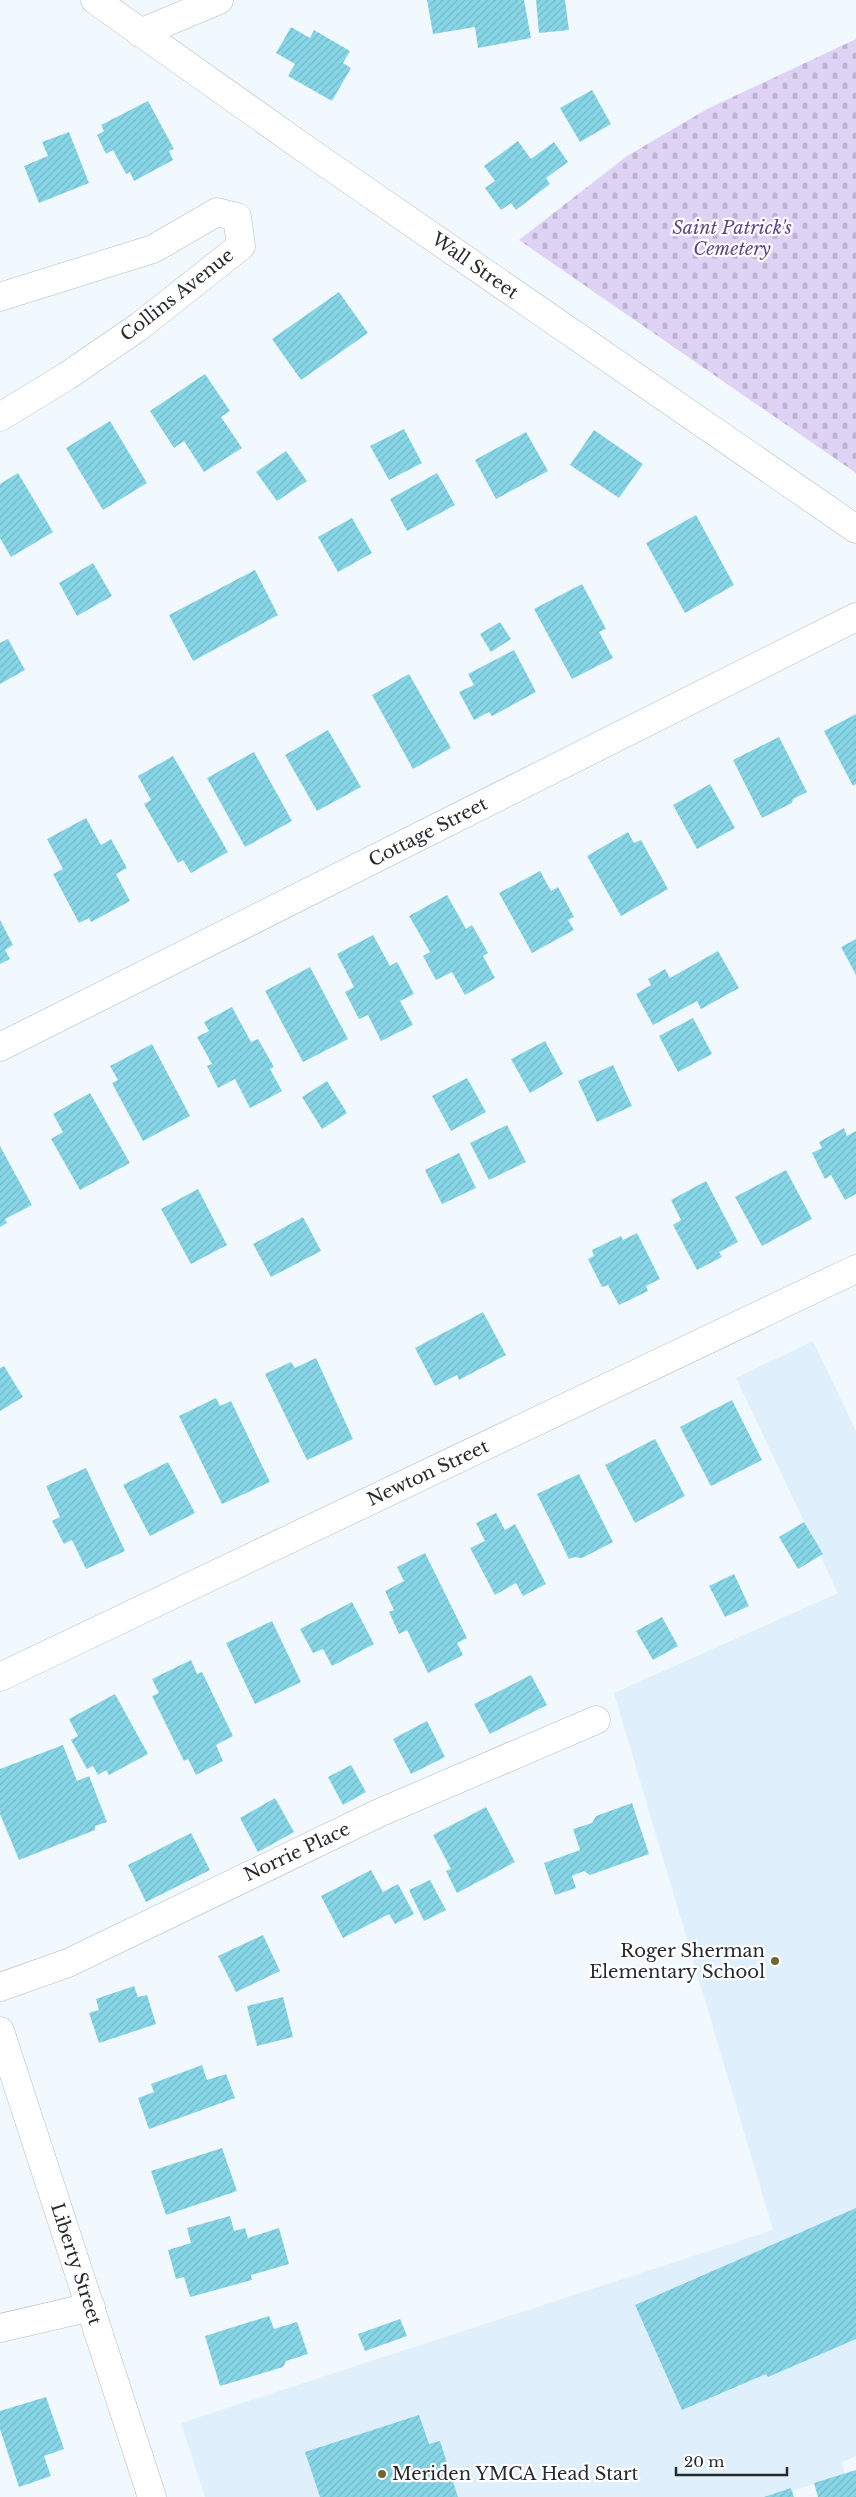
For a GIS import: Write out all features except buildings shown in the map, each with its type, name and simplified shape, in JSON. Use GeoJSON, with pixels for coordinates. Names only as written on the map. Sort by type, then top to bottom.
{"type":"FeatureCollection","features":[{"type":"Feature","properties":{"kind":"street","name":"Wall Street"},"geometry":{"type":"LineString","coordinates":[[95,0],[856,529]]}},
{"type":"Feature","properties":{"kind":"street"},"geometry":{"type":"LineString","coordinates":[[140,33],[219,0]]}},
{"type":"Feature","properties":{"kind":"street","name":"Collins Avenue"},"geometry":{"type":"LineString","coordinates":[[0,297],[153,249],[217,212],[237,217],[242,246],[140,326],[67,376],[0,417]]}},
{"type":"Feature","properties":{"kind":"street","name":"Cottage Street"},"geometry":{"type":"LineString","coordinates":[[0,1047],[856,617]]}},
{"type":"Feature","properties":{"kind":"street","name":"Newton Street"},"geometry":{"type":"LineString","coordinates":[[0,1676],[856,1269]]}},
{"type":"Feature","properties":{"kind":"street","name":"Norrie Place"},"geometry":{"type":"LineString","coordinates":[[0,1987],[68,1963],[379,1813],[596,1720]]}},
{"type":"Feature","properties":{"kind":"street","name":"Liberty Street"},"geometry":{"type":"LineString","coordinates":[[0,2031],[152,2497]]}},
{"type":"Feature","properties":{"kind":"street"},"geometry":{"type":"LineString","coordinates":[[0,2328],[90,2307]]}},
{"type":"Feature","properties":{"kind":"shaded area","name":"Roger Sherman Elementary School"},"geometry":{"type":"Polygon","coordinates":[[[813,1341],[856,1431],[856,2456],[842,2462],[845,2474],[774,2497],[205,2497],[181,2423],[773,2230],[614,1693],[838,1593],[736,1378],[813,1341]]]}},
{"type":"Feature","properties":{"kind":"green space","name":"Saint Patrick's Cemetery"},"geometry":{"type":"Polygon","coordinates":[[[856,39],[856,473],[519,240],[627,156],[707,109],[856,39]]]}},
{"type":"Feature","properties":{"kind":"place","name":"Roger Sherman Elementary School"},"geometry":{"type":"Point","coordinates":[775,1961]}},
{"type":"Feature","properties":{"kind":"place","name":"Meriden YMCA Head Start"},"geometry":{"type":"Point","coordinates":[382,2474]}}]}
